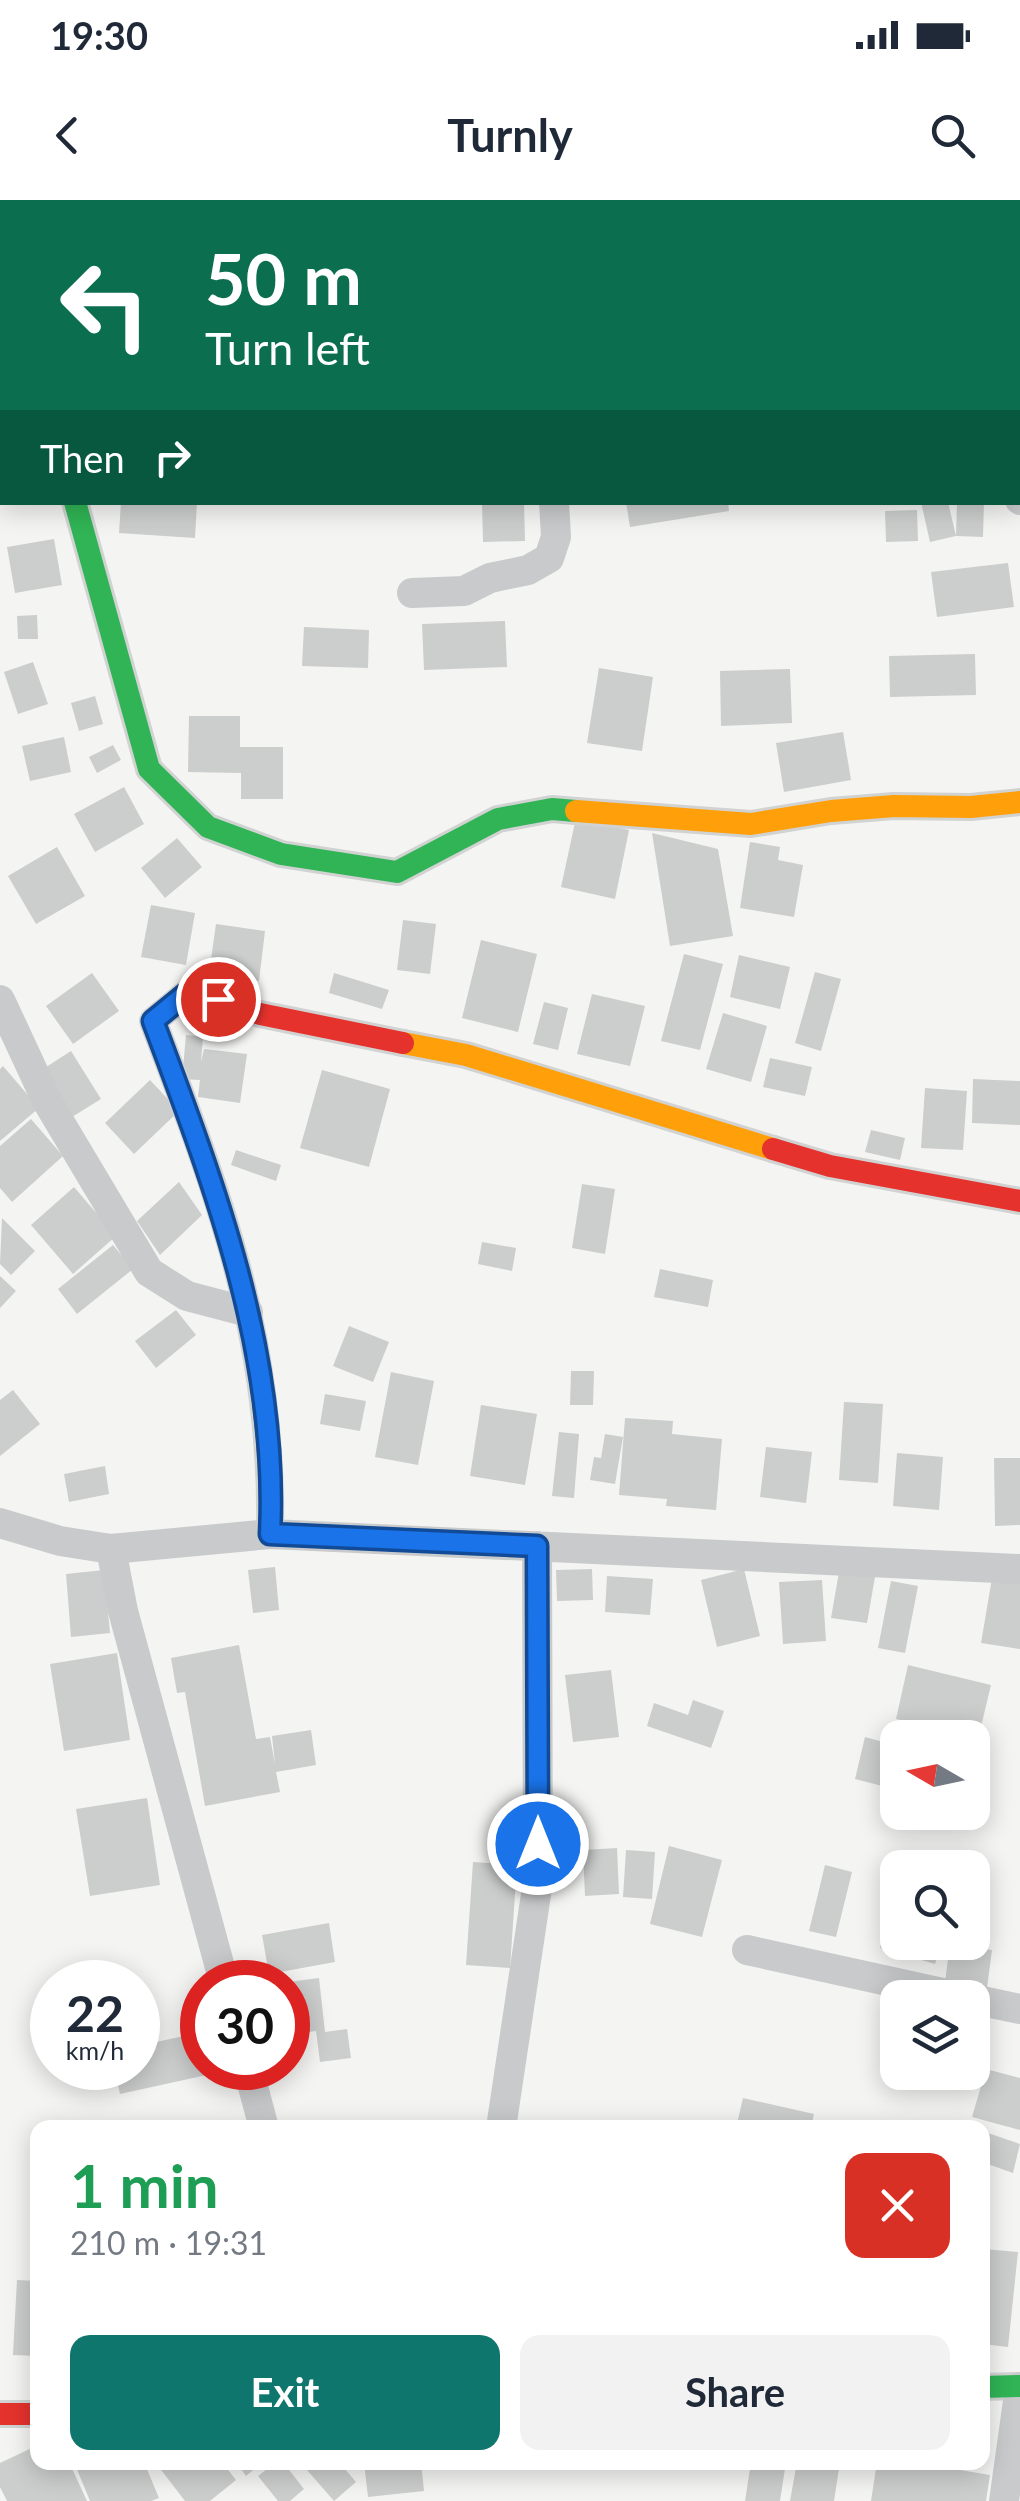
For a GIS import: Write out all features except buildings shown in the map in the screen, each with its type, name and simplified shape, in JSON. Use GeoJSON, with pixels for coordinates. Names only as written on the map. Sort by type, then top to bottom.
{"type":"FeatureCollection","features":[{"type":"Feature","properties":{"kind":"street"},"geometry":{"type":"LineString","coordinates":[[76,505],[149,769],[208,827],[281,854],[397,872],[498,819],[552,809],[752,824],[878,807],[971,808],[1020,802]]}},
{"type":"Feature","properties":{"kind":"street"},"geometry":{"type":"LineString","coordinates":[[412,593],[464,591],[490,578],[528,570],[548,558],[556,537],[554,505]]}},
{"type":"Feature","properties":{"kind":"street"},"geometry":{"type":"LineString","coordinates":[[270,1534],[272,1487],[257,1356],[236,1256],[153,1021],[186,994],[218,999],[260,1014],[466,1055],[830,1166],[1020,1201]]}},
{"type":"Feature","properties":{"kind":"street"},"geometry":{"type":"LineString","coordinates":[[0,1000],[46,1101],[149,1272],[187,1296],[248,1312]]}},
{"type":"Feature","properties":{"kind":"street"},"geometry":{"type":"LineString","coordinates":[[0,1523],[60,1542],[111,1549],[270,1534],[1020,1568]]}},
{"type":"Feature","properties":{"kind":"street"},"geometry":{"type":"LineString","coordinates":[[502,2120],[538,1881],[537,1546]]}},
{"type":"Feature","properties":{"kind":"street"},"geometry":{"type":"LineString","coordinates":[[111,1549],[123,1612],[218,1960]]}},
{"type":"Feature","properties":{"kind":"street"},"geometry":{"type":"LineString","coordinates":[[747,1950],[886,1980]]}},
{"type":"Feature","properties":{"kind":"street"},"geometry":{"type":"LineString","coordinates":[[990,2003],[1020,2010]]}},
{"type":"Feature","properties":{"kind":"street"},"geometry":{"type":"LineString","coordinates":[[254,2090],[262,2120]]}},
{"type":"Feature","properties":{"kind":"street"},"geometry":{"type":"LineString","coordinates":[[990,2386],[1020,2386],[1004,2501]]}},
{"type":"Feature","properties":{"kind":"street"},"geometry":{"type":"LineString","coordinates":[[0,2414],[30,2414]]}},
{"type":"Feature","properties":{"kind":"traffic: fast"},"geometry":{"type":"LineString","coordinates":[[76,505],[149,769],[208,827],[281,854],[397,872],[498,819],[552,809],[576,811]]}},
{"type":"Feature","properties":{"kind":"traffic: fast"},"geometry":{"type":"LineString","coordinates":[[990,2387],[1020,2386]]}},
{"type":"Feature","properties":{"kind":"traffic: slow"},"geometry":{"type":"LineString","coordinates":[[576,811],[751,824],[831,811],[1020,802]]}},
{"type":"Feature","properties":{"kind":"traffic: slow"},"geometry":{"type":"LineString","coordinates":[[403,1043],[466,1055],[773,1149]]}},
{"type":"Feature","properties":{"kind":"traffic: jam"},"geometry":{"type":"LineString","coordinates":[[270,1534],[263,1398],[238,1272],[221,1210],[153,1021],[186,994],[218,999],[260,1014],[403,1043]]}},
{"type":"Feature","properties":{"kind":"traffic: jam"},"geometry":{"type":"LineString","coordinates":[[773,1149],[830,1166],[1020,1201]]}},
{"type":"Feature","properties":{"kind":"traffic: jam"},"geometry":{"type":"LineString","coordinates":[[0,2414],[30,2414]]}},
{"type":"Feature","properties":{"kind":"route"},"geometry":{"type":"LineString","coordinates":[[218,999],[186,994],[153,1021],[236,1256],[257,1356],[272,1487],[270,1534],[537,1546],[538,1844]]}}]}
